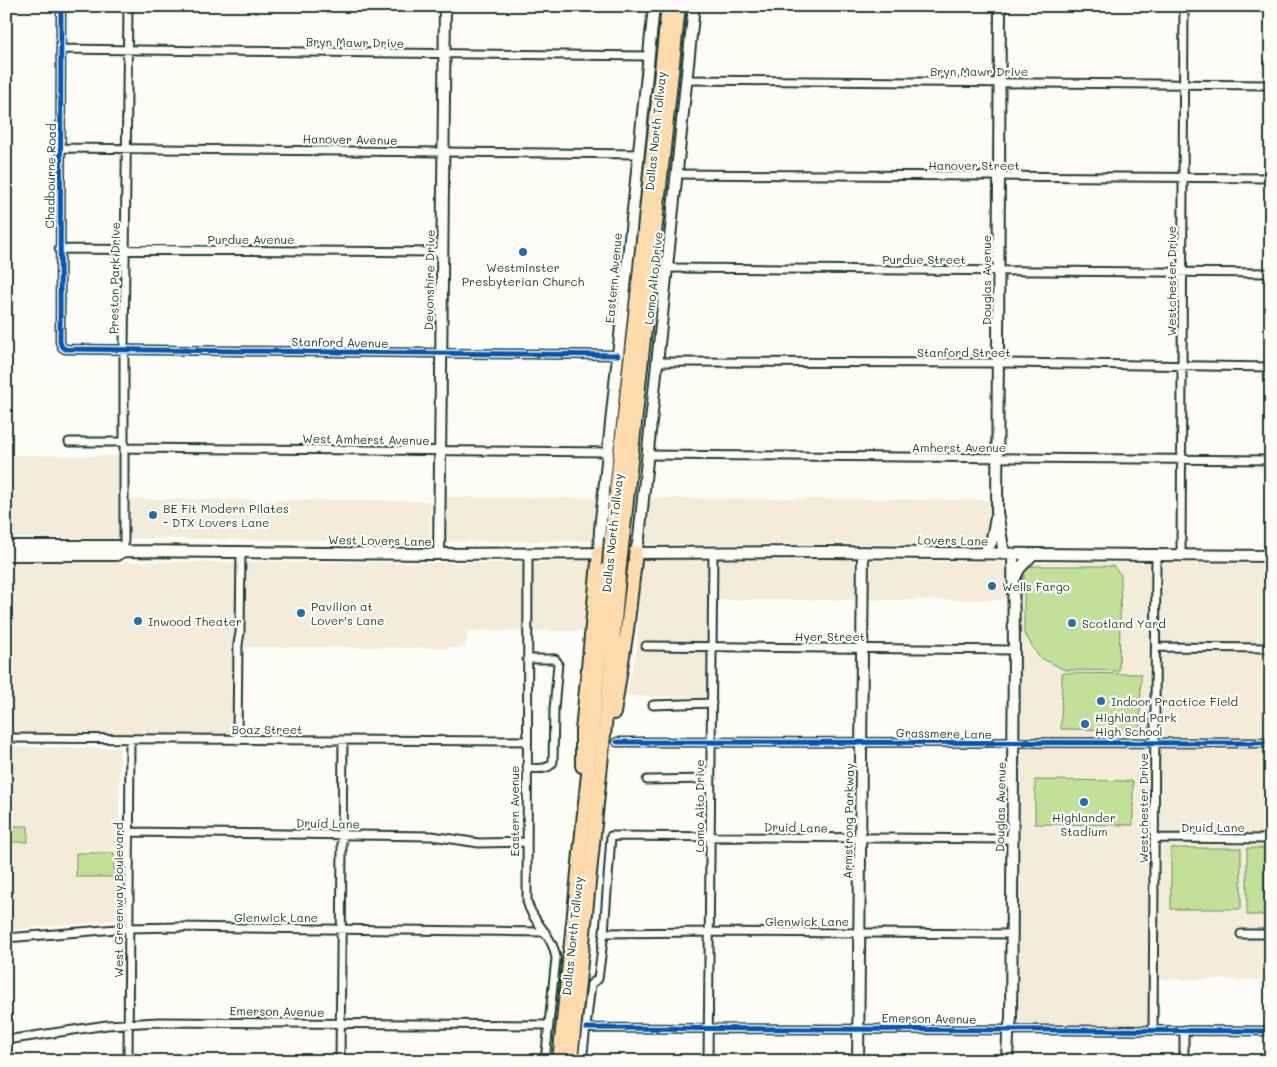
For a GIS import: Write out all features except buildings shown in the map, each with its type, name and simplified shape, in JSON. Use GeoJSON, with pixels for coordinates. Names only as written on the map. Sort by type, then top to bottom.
{"type":"FeatureCollection","features":[{"type":"Feature","properties":{"kind":"highway","name":"Dallas North Tollway"},"geometry":{"type":"LineString","coordinates":[[617,538],[668,6]]}},
{"type":"Feature","properties":{"kind":"highway","name":"Dallas North Tollway"},"geometry":{"type":"LineString","coordinates":[[559,1061],[586,798],[679,6]]}},
{"type":"Feature","properties":{"kind":"highway"},"geometry":{"type":"LineString","coordinates":[[586,798],[582,771],[582,731],[599,552]]}},
{"type":"Feature","properties":{"kind":"highway"},"geometry":{"type":"LineString","coordinates":[[602,746],[612,721],[622,666],[636,552]]}},
{"type":"Feature","properties":{"kind":"highway","name":"Dallas North Tollway"},"geometry":{"type":"LineString","coordinates":[[571,1061],[602,746],[614,565]]}},
{"type":"Feature","properties":{"kind":"street","name":"Chadbourne Road"},"geometry":{"type":"LineString","coordinates":[[60,6],[61,148],[59,249],[62,347]]}},
{"type":"Feature","properties":{"kind":"street","name":"Preston Park Drive"},"geometry":{"type":"LineString","coordinates":[[124,550],[128,6]]}},
{"type":"Feature","properties":{"kind":"street","name":"Devonshire Drive"},"geometry":{"type":"LineString","coordinates":[[439,554],[445,6]]}},
{"type":"Feature","properties":{"kind":"street","name":"Eastern Avenue"},"geometry":{"type":"LineString","coordinates":[[599,552],[654,6]]}},
{"type":"Feature","properties":{"kind":"street","name":"Lomo Alto Drive"},"geometry":{"type":"LineString","coordinates":[[636,552],[639,538],[694,6]]}},
{"type":"Feature","properties":{"kind":"street","name":"Douglas Avenue"},"geometry":{"type":"LineString","coordinates":[[1000,6],[997,512],[1009,554],[1014,582],[1010,934],[1011,1019],[1007,1061]]}},
{"type":"Feature","properties":{"kind":"street","name":"Westchester Drive"},"geometry":{"type":"LineString","coordinates":[[1181,556],[1184,6]]}},
{"type":"Feature","properties":{"kind":"street","name":"Bryn Mawr Drive"},"geometry":{"type":"LineString","coordinates":[[61,50],[648,56]]}},
{"type":"Feature","properties":{"kind":"street","name":"Bryn Mawr Drive"},"geometry":{"type":"LineString","coordinates":[[687,80],[1271,85]]}},
{"type":"Feature","properties":{"kind":"street","name":"Hanover Avenue"},"geometry":{"type":"LineString","coordinates":[[61,148],[639,154]]}},
{"type":"Feature","properties":{"kind":"street","name":"Hanover Street"},"geometry":{"type":"LineString","coordinates":[[677,174],[1271,178]]}},
{"type":"Feature","properties":{"kind":"street","name":"Purdue Avenue"},"geometry":{"type":"LineString","coordinates":[[59,249],[442,252]]}},
{"type":"Feature","properties":{"kind":"street","name":"Purdue Street"},"geometry":{"type":"LineString","coordinates":[[667,268],[1271,273]]}},
{"type":"Feature","properties":{"kind":"street","name":"Stanford Avenue"},"geometry":{"type":"LineString","coordinates":[[62,347],[65,349],[124,350],[618,355]]}},
{"type":"Feature","properties":{"kind":"street","name":"Stanford Street"},"geometry":{"type":"LineString","coordinates":[[656,362],[998,363],[1271,367]]}},
{"type":"Feature","properties":{"kind":"street","name":"West Amherst Avenue"},"geometry":{"type":"LineString","coordinates":[[70,442],[124,445],[439,452],[608,452]]}},
{"type":"Feature","properties":{"kind":"street","name":"Amherst Avenue"},"geometry":{"type":"LineString","coordinates":[[647,456],[1271,460]]}},
{"type":"Feature","properties":{"kind":"street"},"geometry":{"type":"LineString","coordinates":[[984,553],[991,543],[997,512]]}},
{"type":"Feature","properties":{"kind":"street","name":"West Lovers Lane"},"geometry":{"type":"LineString","coordinates":[[6,546],[28,551],[117,555],[124,550],[439,554],[636,552]]}},
{"type":"Feature","properties":{"kind":"street","name":"West Lovers Lane"},"geometry":{"type":"LineString","coordinates":[[6,555],[28,551]]}},
{"type":"Feature","properties":{"kind":"street"},"geometry":{"type":"LineString","coordinates":[[237,740],[241,551]]}},
{"type":"Feature","properties":{"kind":"street","name":"Lovers Lane"},"geometry":{"type":"LineString","coordinates":[[636,552],[1271,556]]}},
{"type":"Feature","properties":{"kind":"street","name":"Lomo Alto Drive"},"geometry":{"type":"LineString","coordinates":[[708,1061],[713,552]]}},
{"type":"Feature","properties":{"kind":"street","name":"Armstrong Parkway"},"geometry":{"type":"LineString","coordinates":[[858,1061],[863,552]]}},
{"type":"Feature","properties":{"kind":"street","name":"Eastern Avenue"},"geometry":{"type":"LineString","coordinates":[[528,553],[527,901],[532,914],[552,942],[556,958],[545,1061]]}},
{"type":"Feature","properties":{"kind":"street"},"geometry":{"type":"LineString","coordinates":[[1014,582],[1019,569],[1033,554]]}},
{"type":"Feature","properties":{"kind":"street","name":"Westchester Drive"},"geometry":{"type":"LineString","coordinates":[[1154,1030],[1156,555]]}},
{"type":"Feature","properties":{"kind":"street","name":"Hyer Street"},"geometry":{"type":"LineString","coordinates":[[646,646],[1014,650]]}},
{"type":"Feature","properties":{"kind":"street"},"geometry":{"type":"LineString","coordinates":[[1156,647],[1271,648]]}},
{"type":"Feature","properties":{"kind":"street"},"geometry":{"type":"LineString","coordinates":[[527,659],[555,659],[558,663],[554,710],[553,762],[550,767],[527,768]]}},
{"type":"Feature","properties":{"kind":"street"},"geometry":{"type":"LineString","coordinates":[[653,705],[712,703]]}},
{"type":"Feature","properties":{"kind":"street","name":"Boaz Street"},"geometry":{"type":"LineString","coordinates":[[6,738],[527,741]]}},
{"type":"Feature","properties":{"kind":"street","name":"West Greenway Boulevard"},"geometry":{"type":"LineString","coordinates":[[128,1061],[130,739]]}},
{"type":"Feature","properties":{"kind":"street"},"geometry":{"type":"LineString","coordinates":[[340,1061],[343,741]]}},
{"type":"Feature","properties":{"kind":"street","name":"Grassmere Lane"},"geometry":{"type":"LineString","coordinates":[[617,742],[1271,743]]}},
{"type":"Feature","properties":{"kind":"street"},"geometry":{"type":"LineString","coordinates":[[647,780],[711,779]]}},
{"type":"Feature","properties":{"kind":"street","name":"Druid Lane"},"geometry":{"type":"LineString","coordinates":[[129,832],[432,836],[479,843],[527,842]]}},
{"type":"Feature","properties":{"kind":"street","name":"Druid Lane"},"geometry":{"type":"LineString","coordinates":[[604,933],[610,836],[1012,839]]}},
{"type":"Feature","properties":{"kind":"street","name":"Druid Lane"},"geometry":{"type":"LineString","coordinates":[[1155,838],[1271,839]]}},
{"type":"Feature","properties":{"kind":"street","name":"Glenwick Lane"},"geometry":{"type":"LineString","coordinates":[[6,938],[129,928],[341,928],[545,932]]}},
{"type":"Feature","properties":{"kind":"street"},"geometry":{"type":"LineString","coordinates":[[582,1061],[591,984],[598,979],[604,933]]}},
{"type":"Feature","properties":{"kind":"street","name":"Glenwick Lane"},"geometry":{"type":"LineString","coordinates":[[604,933],[1010,934]]}},
{"type":"Feature","properties":{"kind":"street"},"geometry":{"type":"LineString","coordinates":[[1240,934],[1271,934]]}},
{"type":"Feature","properties":{"kind":"street","name":"Emerson Avenue"},"geometry":{"type":"LineString","coordinates":[[6,1040],[128,1024],[188,1021],[549,1024]]}},
{"type":"Feature","properties":{"kind":"street","name":"Emerson Avenue"},"geometry":{"type":"LineString","coordinates":[[586,1028],[1271,1031]]}},
{"type":"Feature","properties":{"kind":"street"},"geometry":{"type":"LineString","coordinates":[[1184,1030],[1184,1061]]}},
{"type":"Feature","properties":{"kind":"shaded area"},"geometry":{"type":"Polygon","coordinates":[[[6,455],[119,456],[120,538],[6,538],[6,455]]]}},
{"type":"Feature","properties":{"kind":"shaded area"},"geometry":{"type":"Polygon","coordinates":[[[446,497],[597,498],[593,541],[445,542],[446,497]]]}},
{"type":"Feature","properties":{"kind":"shaded area"},"geometry":{"type":"Polygon","coordinates":[[[649,498],[993,500],[989,544],[641,544],[649,498]]]}},
{"type":"Feature","properties":{"kind":"shaded area"},"geometry":{"type":"Polygon","coordinates":[[[130,499],[430,501],[430,542],[130,538],[130,499]]]}},
{"type":"Feature","properties":{"kind":"shaded area"},"geometry":{"type":"Polygon","coordinates":[[[750,555],[852,555],[859,566],[859,600],[718,600],[717,697],[626,696],[637,649],[640,558],[744,560],[750,555]]]}},
{"type":"Feature","properties":{"kind":"shaded area"},"geometry":{"type":"Polygon","coordinates":[[[6,561],[526,563],[525,631],[467,631],[466,648],[235,647],[233,734],[6,733],[6,561]]]}},
{"type":"Feature","properties":{"kind":"shaded area"},"geometry":{"type":"Polygon","coordinates":[[[589,561],[592,563],[587,631],[533,631],[533,563],[589,561]]]}},
{"type":"Feature","properties":{"kind":"shaded area"},"geometry":{"type":"Polygon","coordinates":[[[869,561],[1003,562],[1008,568],[1009,600],[869,600],[869,561]]]}},
{"type":"Feature","properties":{"kind":"shaded area","name":"Highland Park High School"},"geometry":{"type":"Polygon","coordinates":[[[1034,562],[1271,564],[1271,980],[1150,979],[1150,1027],[1017,1027],[1020,573],[1034,562]]]}},
{"type":"Feature","properties":{"kind":"shaded area"},"geometry":{"type":"Polygon","coordinates":[[[6,747],[120,748],[118,920],[6,930],[6,747]]]}},
{"type":"Feature","properties":{"kind":"green space","name":"Scotland Yard"},"geometry":{"type":"Polygon","coordinates":[[[1033,566],[1113,566],[1121,575],[1119,671],[1065,670],[1039,657],[1024,633],[1024,571],[1033,566]]]}},
{"type":"Feature","properties":{"kind":"green space","name":"Indoor Practice Field"},"geometry":{"type":"Polygon","coordinates":[[[1062,673],[1141,674],[1140,730],[1061,729],[1062,673]]]}},
{"type":"Feature","properties":{"kind":"green space"},"geometry":{"type":"Polygon","coordinates":[[[1035,780],[1133,781],[1133,825],[1035,824],[1035,780]]]}},
{"type":"Feature","properties":{"kind":"green space"},"geometry":{"type":"Polygon","coordinates":[[[6,826],[28,826],[28,842],[6,842],[6,826]]]}},
{"type":"Feature","properties":{"kind":"green space"},"geometry":{"type":"Polygon","coordinates":[[[1171,848],[1241,848],[1241,909],[1171,909],[1171,848]]]}},
{"type":"Feature","properties":{"kind":"green space"},"geometry":{"type":"Polygon","coordinates":[[[1247,848],[1271,848],[1271,915],[1247,915],[1247,848]]]}},
{"type":"Feature","properties":{"kind":"green space"},"geometry":{"type":"Polygon","coordinates":[[[76,853],[114,853],[114,877],[76,877],[76,853]]]}},
{"type":"Feature","properties":{"kind":"cycle path"},"geometry":{"type":"LineString","coordinates":[[61,6],[60,342],[65,349],[618,355]]}},
{"type":"Feature","properties":{"kind":"cycle path"},"geometry":{"type":"LineString","coordinates":[[617,742],[1271,743]]}},
{"type":"Feature","properties":{"kind":"cycle path"},"geometry":{"type":"LineString","coordinates":[[586,1028],[1271,1031]]}},
{"type":"Feature","properties":{"kind":"place","name":"Westminster Presbyterian Church"},"geometry":{"type":"Point","coordinates":[523,252]}},
{"type":"Feature","properties":{"kind":"place","name":"BE Fit Modern Pilates - DTX Lovers Lane"},"geometry":{"type":"Point","coordinates":[153,515]}},
{"type":"Feature","properties":{"kind":"place","name":"Wells Fargo"},"geometry":{"type":"Point","coordinates":[992,586]}},
{"type":"Feature","properties":{"kind":"place","name":"Pavilion at Lover's Lane"},"geometry":{"type":"Point","coordinates":[301,613]}},
{"type":"Feature","properties":{"kind":"place","name":"Inwood Theater"},"geometry":{"type":"Point","coordinates":[138,621]}},
{"type":"Feature","properties":{"kind":"place","name":"Scotland Yard"},"geometry":{"type":"Point","coordinates":[1072,623]}},
{"type":"Feature","properties":{"kind":"place","name":"Indoor Practice Field"},"geometry":{"type":"Point","coordinates":[1101,701]}},
{"type":"Feature","properties":{"kind":"place","name":"Highland Park High School"},"geometry":{"type":"Point","coordinates":[1085,724]}},
{"type":"Feature","properties":{"kind":"place","name":"Highlander Stadium"},"geometry":{"type":"Point","coordinates":[1084,802]}}]}
